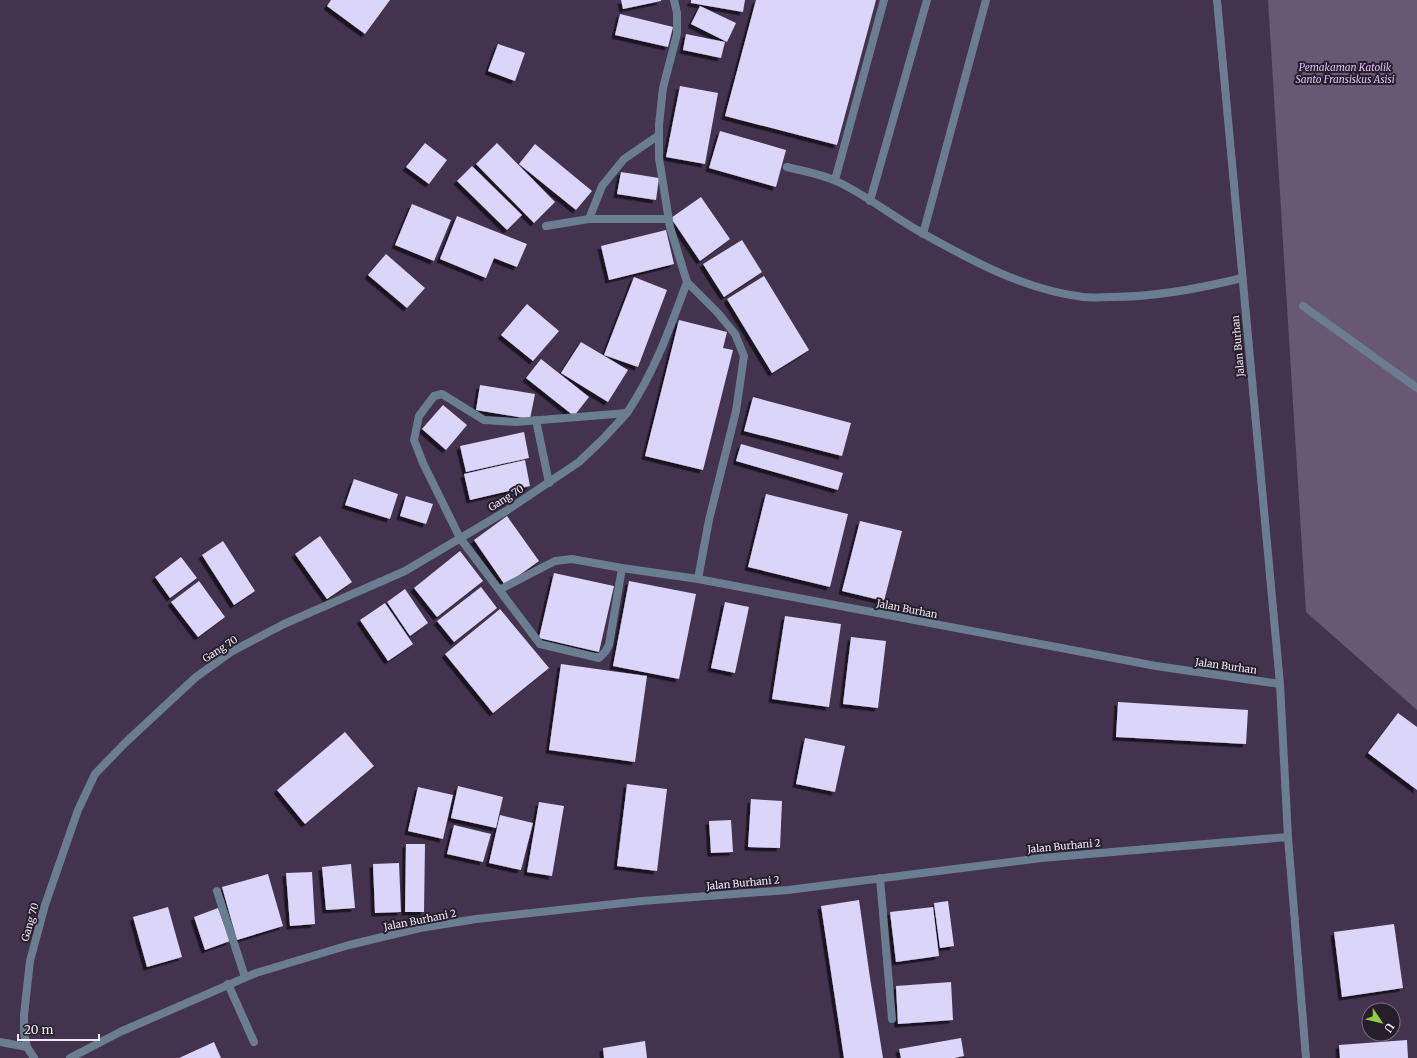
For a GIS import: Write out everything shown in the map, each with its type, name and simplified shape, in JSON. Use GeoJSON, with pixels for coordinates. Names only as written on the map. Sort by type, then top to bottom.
{"type":"FeatureCollection","features":[{"type":"Feature","properties":{"kind":"street"},"geometry":{"type":"LineString","coordinates":[[834,180],[884,0]]}},
{"type":"Feature","properties":{"kind":"street"},"geometry":{"type":"LineString","coordinates":[[870,200],[927,0]]}},
{"type":"Feature","properties":{"kind":"street"},"geometry":{"type":"LineString","coordinates":[[924,234],[986,0]]}},
{"type":"Feature","properties":{"kind":"street","name":"Jalan Burhan"},"geometry":{"type":"LineString","coordinates":[[499,590],[555,561],[572,559],[698,579],[1133,662],[1280,684],[1216,0]]}},
{"type":"Feature","properties":{"kind":"street"},"geometry":{"type":"LineString","coordinates":[[675,1],[677,13],[677,34],[663,88],[659,135],[659,158],[669,219],[677,253],[687,282],[718,313],[735,334],[744,356],[736,411],[709,520],[698,579]]}},
{"type":"Feature","properties":{"kind":"street"},"geometry":{"type":"LineString","coordinates":[[589,219],[602,186],[624,159],[659,135]]}},
{"type":"Feature","properties":{"kind":"street"},"geometry":{"type":"LineString","coordinates":[[786,166],[834,180],[870,200],[924,234],[1000,273],[1025,283],[1058,292],[1085,297],[1133,297],[1196,289],[1242,278]]}},
{"type":"Feature","properties":{"kind":"street"},"geometry":{"type":"LineString","coordinates":[[546,226],[589,219],[669,219]]}},
{"type":"Feature","properties":{"kind":"street","name":"Gang 70"},"geometry":{"type":"LineString","coordinates":[[34,1058],[27,1047],[24,1016],[30,961],[39,925],[78,810],[95,774],[125,743],[196,677],[231,652],[284,624],[405,570],[549,483],[579,462],[627,413],[645,386],[659,358],[687,282]]}},
{"type":"Feature","properties":{"kind":"street"},"geometry":{"type":"LineString","coordinates":[[1303,306],[1417,388]]}},
{"type":"Feature","properties":{"kind":"street"},"geometry":{"type":"LineString","coordinates":[[622,568],[609,645],[599,658],[540,644],[460,538],[423,463],[414,440],[419,416],[434,396],[442,394],[484,420],[516,422],[627,413]]}},
{"type":"Feature","properties":{"kind":"street"},"geometry":{"type":"LineString","coordinates":[[536,420],[549,483]]}},
{"type":"Feature","properties":{"kind":"street"},"geometry":{"type":"LineString","coordinates":[[1280,684],[1288,837],[1306,1058]]}},
{"type":"Feature","properties":{"kind":"street","name":"Jalan Burhani 2"},"geometry":{"type":"LineString","coordinates":[[70,1058],[122,1031],[245,977],[349,945],[420,928],[468,921],[642,902],[788,890],[1042,858],[1288,837]]}},
{"type":"Feature","properties":{"kind":"street"},"geometry":{"type":"LineString","coordinates":[[880,878],[892,1019]]}},
{"type":"Feature","properties":{"kind":"street"},"geometry":{"type":"LineString","coordinates":[[217,891],[245,977]]}},
{"type":"Feature","properties":{"kind":"street"},"geometry":{"type":"LineString","coordinates":[[228,984],[254,1042]]}},
{"type":"Feature","properties":{"kind":"street"},"geometry":{"type":"LineString","coordinates":[[0,1042],[27,1047]]}},
{"type":"Feature","properties":{"kind":"green space","name":"Pemakaman Katolik Santo Fransiskus Asisi"},"geometry":{"type":"Polygon","coordinates":[[[1268,0],[1417,0],[1417,710],[1306,612],[1268,0]]]}},
{"type":"Feature","properties":{"kind":"building"},"geometry":{"type":"Polygon","coordinates":[[[331,0],[390,0],[365,34],[327,6],[331,0]]]}},
{"type":"Feature","properties":{"kind":"building"},"geometry":{"type":"Polygon","coordinates":[[[621,0],[661,0],[661,1],[623,9],[621,0]]]}},
{"type":"Feature","properties":{"kind":"building"},"geometry":{"type":"Polygon","coordinates":[[[691,0],[745,0],[743,12],[691,3],[691,0]]]}},
{"type":"Feature","properties":{"kind":"building"},"geometry":{"type":"Polygon","coordinates":[[[756,0],[876,0],[837,145],[725,116],[756,0]]]}},
{"type":"Feature","properties":{"kind":"building"},"geometry":{"type":"Polygon","coordinates":[[[700,6],[736,23],[727,42],[691,24],[700,6]]]}},
{"type":"Feature","properties":{"kind":"building"},"geometry":{"type":"Polygon","coordinates":[[[620,14],[673,27],[668,47],[615,35],[620,14]]]}},
{"type":"Feature","properties":{"kind":"building"},"geometry":{"type":"Polygon","coordinates":[[[686,34],[725,42],[721,58],[683,50],[686,34]]]}},
{"type":"Feature","properties":{"kind":"building"},"geometry":{"type":"Polygon","coordinates":[[[498,44],[525,53],[515,81],[488,71],[498,44]]]}},
{"type":"Feature","properties":{"kind":"building"},"geometry":{"type":"Polygon","coordinates":[[[680,86],[718,93],[705,164],[666,157],[680,86]]]}},
{"type":"Feature","properties":{"kind":"building"},"geometry":{"type":"Polygon","coordinates":[[[720,131],[786,150],[776,187],[709,168],[720,131]]]}},
{"type":"Feature","properties":{"kind":"building"},"geometry":{"type":"Polygon","coordinates":[[[425,143],[447,160],[429,184],[406,167],[425,143]]]}},
{"type":"Feature","properties":{"kind":"building"},"geometry":{"type":"Polygon","coordinates":[[[497,143],[555,202],[534,223],[476,164],[497,143]]]}},
{"type":"Feature","properties":{"kind":"building"},"geometry":{"type":"Polygon","coordinates":[[[535,144],[592,191],[576,210],[519,164],[535,144]]]}},
{"type":"Feature","properties":{"kind":"building"},"geometry":{"type":"Polygon","coordinates":[[[472,166],[522,215],[507,230],[457,181],[472,166]]]}},
{"type":"Feature","properties":{"kind":"building"},"geometry":{"type":"Polygon","coordinates":[[[621,172],[659,178],[656,200],[617,194],[621,172]]]}},
{"type":"Feature","properties":{"kind":"building"},"geometry":{"type":"Polygon","coordinates":[[[701,197],[730,239],[700,261],[671,218],[701,197]]]}},
{"type":"Feature","properties":{"kind":"building"},"geometry":{"type":"Polygon","coordinates":[[[412,204],[451,220],[434,261],[395,245],[412,204]]]}},
{"type":"Feature","properties":{"kind":"building"},"geometry":{"type":"Polygon","coordinates":[[[457,216],[527,244],[517,267],[494,258],[486,278],[440,259],[457,216]]]}},
{"type":"Feature","properties":{"kind":"building"},"geometry":{"type":"Polygon","coordinates":[[[666,230],[674,264],[609,280],[601,246],[666,230]]]}},
{"type":"Feature","properties":{"kind":"building"},"geometry":{"type":"Polygon","coordinates":[[[742,240],[762,272],[724,297],[703,264],[742,240]]]}},
{"type":"Feature","properties":{"kind":"building"},"geometry":{"type":"Polygon","coordinates":[[[386,254],[425,288],[407,308],[368,275],[386,254]]]}},
{"type":"Feature","properties":{"kind":"building"},"geometry":{"type":"Polygon","coordinates":[[[764,276],[809,350],[772,373],[727,299],[764,276]]]}},
{"type":"Feature","properties":{"kind":"building"},"geometry":{"type":"Polygon","coordinates":[[[634,277],[667,290],[638,367],[604,355],[634,277]]]}},
{"type":"Feature","properties":{"kind":"building"},"geometry":{"type":"Polygon","coordinates":[[[527,304],[559,331],[533,361],[501,335],[527,304]]]}},
{"type":"Feature","properties":{"kind":"building"},"geometry":{"type":"Polygon","coordinates":[[[679,320],[727,332],[723,348],[733,350],[703,470],[645,456],[679,320]]]}},
{"type":"Feature","properties":{"kind":"building"},"geometry":{"type":"Polygon","coordinates":[[[581,342],[628,370],[608,402],[561,373],[581,342]]]}},
{"type":"Feature","properties":{"kind":"building"},"geometry":{"type":"Polygon","coordinates":[[[541,359],[589,397],[574,416],[526,378],[541,359]]]}},
{"type":"Feature","properties":{"kind":"building"},"geometry":{"type":"Polygon","coordinates":[[[480,385],[535,394],[530,419],[476,410],[480,385]]]}},
{"type":"Feature","properties":{"kind":"building"},"geometry":{"type":"Polygon","coordinates":[[[753,397],[851,423],[842,456],[744,431],[753,397]]]}},
{"type":"Feature","properties":{"kind":"building"},"geometry":{"type":"Polygon","coordinates":[[[443,405],[467,425],[446,450],[422,429],[443,405]]]}},
{"type":"Feature","properties":{"kind":"building"},"geometry":{"type":"Polygon","coordinates":[[[524,432],[529,458],[466,472],[460,446],[524,432]]]}},
{"type":"Feature","properties":{"kind":"building"},"geometry":{"type":"Polygon","coordinates":[[[741,444],[843,473],[838,490],[736,461],[741,444]]]}},
{"type":"Feature","properties":{"kind":"building"},"geometry":{"type":"Polygon","coordinates":[[[525,460],[530,486],[470,500],[464,474],[525,460]]]}},
{"type":"Feature","properties":{"kind":"building"},"geometry":{"type":"Polygon","coordinates":[[[354,479],[398,494],[390,519],[345,505],[354,479]]]}},
{"type":"Feature","properties":{"kind":"building"},"geometry":{"type":"Polygon","coordinates":[[[766,494],[848,514],[830,587],[748,567],[766,494]]]}},
{"type":"Feature","properties":{"kind":"building"},"geometry":{"type":"Polygon","coordinates":[[[406,496],[433,504],[426,524],[400,516],[406,496]]]}},
{"type":"Feature","properties":{"kind":"building"},"geometry":{"type":"Polygon","coordinates":[[[507,516],[539,561],[505,585],[474,540],[507,516]]]}},
{"type":"Feature","properties":{"kind":"building"},"geometry":{"type":"Polygon","coordinates":[[[860,521],[902,531],[884,601],[842,591],[860,521]]]}},
{"type":"Feature","properties":{"kind":"building"},"geometry":{"type":"Polygon","coordinates":[[[320,536],[352,582],[327,599],[295,554],[320,536]]]}},
{"type":"Feature","properties":{"kind":"building"},"geometry":{"type":"Polygon","coordinates":[[[223,541],[255,591],[234,605],[202,555],[223,541]]]}},
{"type":"Feature","properties":{"kind":"building"},"geometry":{"type":"Polygon","coordinates":[[[460,551],[483,581],[437,617],[414,588],[460,551]]]}},
{"type":"Feature","properties":{"kind":"building"},"geometry":{"type":"Polygon","coordinates":[[[181,557],[197,578],[170,598],[155,577],[181,557]]]}},
{"type":"Feature","properties":{"kind":"building"},"geometry":{"type":"Polygon","coordinates":[[[554,573],[614,586],[599,652],[539,638],[554,573]]]}},
{"type":"Feature","properties":{"kind":"building"},"geometry":{"type":"Polygon","coordinates":[[[199,581],[225,617],[198,637],[171,602],[199,581]]]}},
{"type":"Feature","properties":{"kind":"building"},"geometry":{"type":"Polygon","coordinates":[[[629,581],[696,594],[679,679],[613,666],[629,581]]]}},
{"type":"Feature","properties":{"kind":"building"},"geometry":{"type":"Polygon","coordinates":[[[481,587],[497,608],[454,642],[437,621],[481,587]]]}},
{"type":"Feature","properties":{"kind":"building"},"geometry":{"type":"Polygon","coordinates":[[[405,589],[428,623],[410,636],[387,602],[405,589]]]}},
{"type":"Feature","properties":{"kind":"building"},"geometry":{"type":"Polygon","coordinates":[[[725,602],[749,607],[735,673],[711,668],[725,602]]]}},
{"type":"Feature","properties":{"kind":"building"},"geometry":{"type":"Polygon","coordinates":[[[385,603],[413,644],[388,661],[360,620],[385,603]]]}},
{"type":"Feature","properties":{"kind":"building"},"geometry":{"type":"Polygon","coordinates":[[[500,609],[549,668],[493,713],[445,654],[500,609]]]}},
{"type":"Feature","properties":{"kind":"building"},"geometry":{"type":"Polygon","coordinates":[[[785,616],[841,624],[829,707],[772,699],[785,616]]]}},
{"type":"Feature","properties":{"kind":"building"},"geometry":{"type":"Polygon","coordinates":[[[851,637],[886,641],[878,708],[843,704],[851,637]]]}},
{"type":"Feature","properties":{"kind":"building"},"geometry":{"type":"Polygon","coordinates":[[[561,664],[647,676],[635,762],[549,750],[561,664]]]}},
{"type":"Feature","properties":{"kind":"building"},"geometry":{"type":"Polygon","coordinates":[[[1118,702],[1248,710],[1246,744],[1116,737],[1118,702]]]}},
{"type":"Feature","properties":{"kind":"building"},"geometry":{"type":"Polygon","coordinates":[[[1398,713],[1417,727],[1417,790],[1368,753],[1398,713]]]}},
{"type":"Feature","properties":{"kind":"building"},"geometry":{"type":"Polygon","coordinates":[[[345,732],[374,766],[305,824],[277,790],[345,732]]]}},
{"type":"Feature","properties":{"kind":"building"},"geometry":{"type":"Polygon","coordinates":[[[805,738],[845,746],[835,792],[796,784],[805,738]]]}},
{"type":"Feature","properties":{"kind":"building"},"geometry":{"type":"Polygon","coordinates":[[[627,784],[667,789],[657,871],[617,866],[627,784]]]}},
{"type":"Feature","properties":{"kind":"building"},"geometry":{"type":"Polygon","coordinates":[[[458,786],[503,797],[496,828],[451,818],[458,786]]]}},
{"type":"Feature","properties":{"kind":"building"},"geometry":{"type":"Polygon","coordinates":[[[418,787],[453,795],[443,839],[408,831],[418,787]]]}},
{"type":"Feature","properties":{"kind":"building"},"geometry":{"type":"Polygon","coordinates":[[[751,799],[782,801],[780,848],[748,847],[751,799]]]}},
{"type":"Feature","properties":{"kind":"building"},"geometry":{"type":"Polygon","coordinates":[[[539,802],[564,806],[552,876],[527,872],[539,802]]]}},
{"type":"Feature","properties":{"kind":"building"},"geometry":{"type":"Polygon","coordinates":[[[500,815],[533,823],[521,870],[489,863],[500,815]]]}},
{"type":"Feature","properties":{"kind":"building"},"geometry":{"type":"Polygon","coordinates":[[[731,820],[733,852],[711,853],[709,821],[731,820]]]}},
{"type":"Feature","properties":{"kind":"building"},"geometry":{"type":"Polygon","coordinates":[[[454,825],[491,834],[483,862],[447,854],[454,825]]]}},
{"type":"Feature","properties":{"kind":"building"},"geometry":{"type":"Polygon","coordinates":[[[406,844],[425,844],[424,912],[405,912],[406,844]]]}},
{"type":"Feature","properties":{"kind":"building"},"geometry":{"type":"Polygon","coordinates":[[[399,863],[401,912],[375,913],[373,864],[399,863]]]}},
{"type":"Feature","properties":{"kind":"building"},"geometry":{"type":"Polygon","coordinates":[[[351,864],[355,908],[326,910],[322,867],[351,864]]]}},
{"type":"Feature","properties":{"kind":"building"},"geometry":{"type":"Polygon","coordinates":[[[312,872],[315,924],[290,926],[286,873],[312,872]]]}},
{"type":"Feature","properties":{"kind":"building"},"geometry":{"type":"Polygon","coordinates":[[[268,874],[283,926],[237,940],[222,887],[268,874]]]}},
{"type":"Feature","properties":{"kind":"building"},"geometry":{"type":"Polygon","coordinates":[[[859,900],[883,1058],[844,1058],[821,906],[859,900]]]}},
{"type":"Feature","properties":{"kind":"building"},"geometry":{"type":"Polygon","coordinates":[[[948,901],[954,946],[940,948],[934,903],[948,901]]]}},
{"type":"Feature","properties":{"kind":"building"},"geometry":{"type":"Polygon","coordinates":[[[168,907],[182,957],[147,967],[133,917],[168,907]]]}},
{"type":"Feature","properties":{"kind":"building"},"geometry":{"type":"Polygon","coordinates":[[[933,907],[939,956],[896,962],[890,912],[933,907]]]}},
{"type":"Feature","properties":{"kind":"building"},"geometry":{"type":"Polygon","coordinates":[[[218,908],[230,941],[205,950],[194,917],[218,908]]]}},
{"type":"Feature","properties":{"kind":"building"},"geometry":{"type":"Polygon","coordinates":[[[1394,924],[1403,988],[1342,997],[1334,932],[1394,924]]]}},
{"type":"Feature","properties":{"kind":"building"},"geometry":{"type":"Polygon","coordinates":[[[951,982],[953,1020],[898,1024],[896,986],[951,982]]]}},
{"type":"Feature","properties":{"kind":"building"},"geometry":{"type":"Polygon","coordinates":[[[961,1038],[964,1056],[954,1058],[901,1058],[899,1049],[961,1038]]]}},
{"type":"Feature","properties":{"kind":"building"},"geometry":{"type":"Polygon","coordinates":[[[1401,1040],[1407,1040],[1408,1058],[1340,1058],[1339,1045],[1401,1042],[1401,1040]]]}},
{"type":"Feature","properties":{"kind":"building"},"geometry":{"type":"Polygon","coordinates":[[[645,1041],[647,1058],[604,1058],[603,1048],[645,1041]]]}},
{"type":"Feature","properties":{"kind":"building"},"geometry":{"type":"Polygon","coordinates":[[[214,1042],[221,1058],[179,1058],[214,1042]]]}}]}
